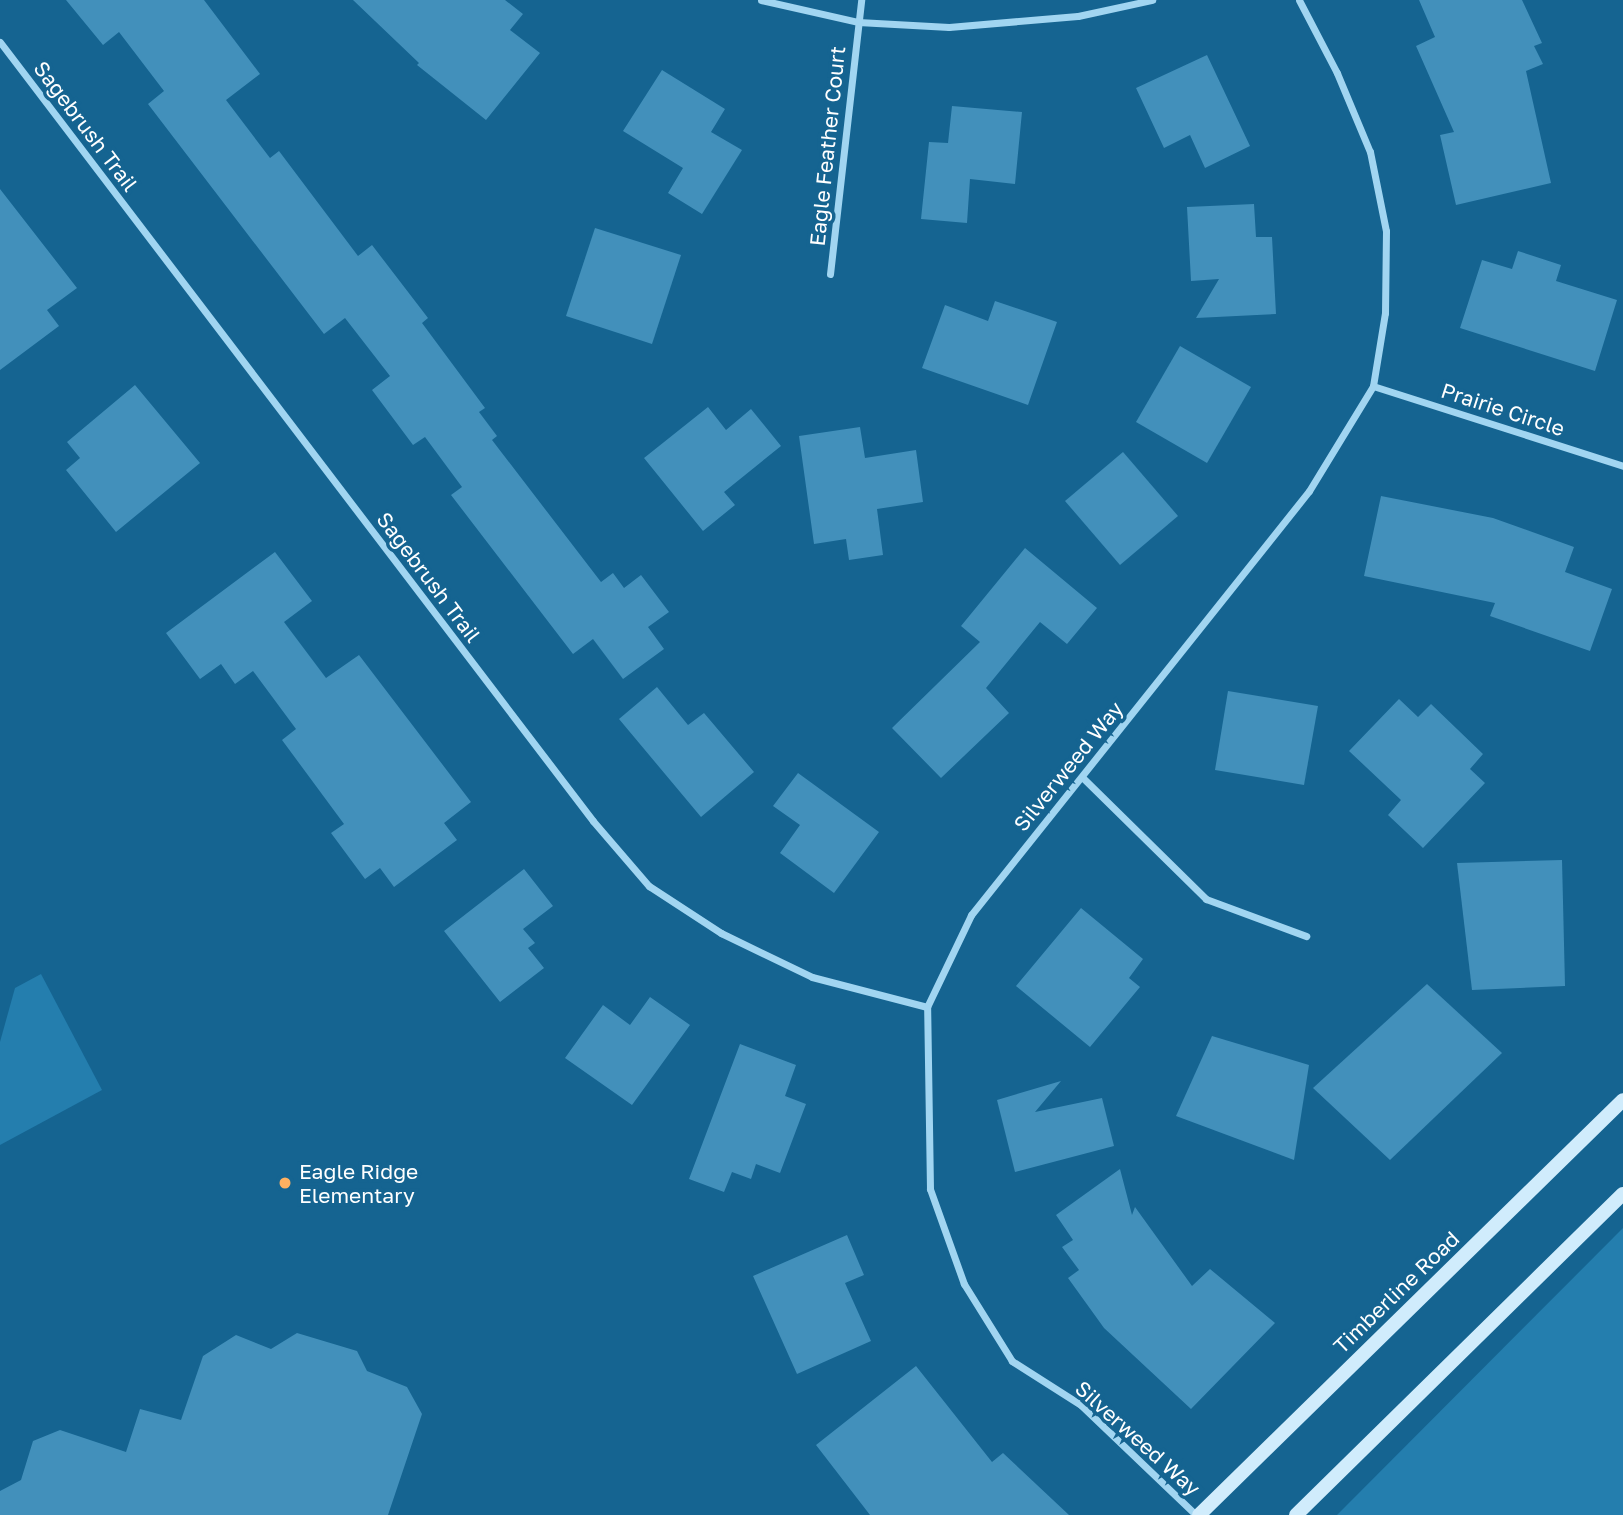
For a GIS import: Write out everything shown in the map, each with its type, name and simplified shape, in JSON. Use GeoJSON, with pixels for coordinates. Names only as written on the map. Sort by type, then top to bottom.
{"type":"FeatureCollection","features":[{"type":"Feature","properties":{"kind":"street"},"geometry":{"type":"LineString","coordinates":[[761,0],[858,22],[949,27],[1078,16],[1152,0]]}},
{"type":"Feature","properties":{"kind":"street","name":"Eagle Feather Court"},"geometry":{"type":"LineString","coordinates":[[830,274],[861,0]]}},
{"type":"Feature","properties":{"kind":"street","name":"Silverweed Way"},"geometry":{"type":"LineString","coordinates":[[1197,1515],[1082,1405],[1012,1361],[964,1284],[930,1189],[927,1007],[971,915],[1309,491],[1373,386],[1385,313],[1383,218],[1370,152],[1337,74],[1299,0]]}},
{"type":"Feature","properties":{"kind":"street","name":"Sagebrush Trail"},"geometry":{"type":"LineString","coordinates":[[0,42],[593,821],[649,886],[721,933],[812,977],[927,1007]]}},
{"type":"Feature","properties":{"kind":"street","name":"Prairie Circle"},"geometry":{"type":"LineString","coordinates":[[1373,386],[1623,466]]}},
{"type":"Feature","properties":{"kind":"street"},"geometry":{"type":"LineString","coordinates":[[1082,777],[1206,899],[1306,936]]}},
{"type":"Feature","properties":{"kind":"street","name":"Timberline Road"},"geometry":{"type":"LineString","coordinates":[[1197,1515],[1623,1100]]}},
{"type":"Feature","properties":{"kind":"street"},"geometry":{"type":"LineString","coordinates":[[1296,1515],[1623,1194]]}},
{"type":"Feature","properties":{"kind":"shaded area"},"geometry":{"type":"Polygon","coordinates":[[[41,974],[102,1090],[0,1145],[0,1042],[15,988],[41,974]]]}},
{"type":"Feature","properties":{"kind":"shaded area"},"geometry":{"type":"Polygon","coordinates":[[[1623,1228],[1623,1515],[1337,1515],[1623,1228]]]}},
{"type":"Feature","properties":{"kind":"building"},"geometry":{"type":"Polygon","coordinates":[[[66,0],[204,0],[260,74],[226,100],[270,158],[279,151],[358,256],[372,245],[428,318],[422,323],[485,408],[479,412],[497,436],[492,440],[601,582],[613,573],[624,588],[641,575],[669,612],[648,627],[664,649],[623,679],[593,639],[573,654],[451,495],[462,487],[425,437],[413,445],[372,390],[390,376],[345,318],[324,334],[148,104],[164,91],[119,32],[103,45],[66,0]]]}},
{"type":"Feature","properties":{"kind":"building"},"geometry":{"type":"Polygon","coordinates":[[[353,0],[505,0],[523,14],[510,30],[540,53],[486,120],[417,65],[419,63],[353,0]]]}},
{"type":"Feature","properties":{"kind":"building"},"geometry":{"type":"Polygon","coordinates":[[[1419,0],[1522,0],[1542,43],[1534,46],[1543,64],[1526,71],[1551,183],[1456,205],[1440,135],[1454,132],[1416,46],[1435,37],[1419,0]]]}},
{"type":"Feature","properties":{"kind":"building"},"geometry":{"type":"Polygon","coordinates":[[[1207,55],[1250,146],[1205,168],[1190,135],[1164,148],[1136,88],[1207,55]]]}},
{"type":"Feature","properties":{"kind":"building"},"geometry":{"type":"Polygon","coordinates":[[[662,70],[725,109],[711,132],[742,150],[702,214],[668,193],[683,168],[623,131],[662,70]]]}},
{"type":"Feature","properties":{"kind":"building"},"geometry":{"type":"Polygon","coordinates":[[[952,106],[1022,112],[1015,184],[970,179],[967,223],[921,219],[929,142],[948,143],[952,106]]]}},
{"type":"Feature","properties":{"kind":"building"},"geometry":{"type":"Polygon","coordinates":[[[0,189],[77,288],[47,310],[59,326],[0,370],[0,189]]]}},
{"type":"Feature","properties":{"kind":"building"},"geometry":{"type":"Polygon","coordinates":[[[1254,204],[1256,237],[1272,237],[1276,314],[1196,318],[1219,279],[1191,281],[1187,207],[1254,204]]]}},
{"type":"Feature","properties":{"kind":"building"},"geometry":{"type":"Polygon","coordinates":[[[595,228],[681,255],[652,344],[566,316],[595,228]]]}},
{"type":"Feature","properties":{"kind":"building"},"geometry":{"type":"Polygon","coordinates":[[[1518,251],[1561,265],[1556,281],[1617,300],[1595,371],[1460,328],[1482,260],[1512,269],[1518,251]]]}},
{"type":"Feature","properties":{"kind":"building"},"geometry":{"type":"Polygon","coordinates":[[[995,301],[1057,322],[1028,405],[922,368],[945,305],[988,321],[995,301]]]}},
{"type":"Feature","properties":{"kind":"building"},"geometry":{"type":"Polygon","coordinates":[[[1180,346],[1251,387],[1207,463],[1136,422],[1180,346]]]}},
{"type":"Feature","properties":{"kind":"building"},"geometry":{"type":"Polygon","coordinates":[[[135,385],[200,463],[116,532],[66,470],[80,458],[67,442],[135,385]]]}},
{"type":"Feature","properties":{"kind":"building"},"geometry":{"type":"Polygon","coordinates":[[[708,407],[726,430],[751,409],[781,446],[724,492],[735,505],[703,531],[644,458],[708,407]]]}},
{"type":"Feature","properties":{"kind":"building"},"geometry":{"type":"Polygon","coordinates":[[[860,427],[865,458],[916,450],[923,502],[877,509],[883,555],[849,560],[846,539],[814,544],[799,436],[860,427]]]}},
{"type":"Feature","properties":{"kind":"building"},"geometry":{"type":"Polygon","coordinates":[[[1123,452],[1178,516],[1120,565],[1065,501],[1123,452]]]}},
{"type":"Feature","properties":{"kind":"building"},"geometry":{"type":"Polygon","coordinates":[[[1381,496],[1493,518],[1574,547],[1565,572],[1612,589],[1590,651],[1490,616],[1495,603],[1364,576],[1381,496]]]}},
{"type":"Feature","properties":{"kind":"building"},"geometry":{"type":"Polygon","coordinates":[[[1025,548],[1097,608],[1067,644],[1040,622],[986,688],[1009,713],[941,778],[892,728],[980,642],[961,626],[1025,548]]]}},
{"type":"Feature","properties":{"kind":"building"},"geometry":{"type":"Polygon","coordinates":[[[275,552],[312,601],[284,622],[326,678],[359,655],[471,802],[444,823],[457,840],[394,887],[380,868],[365,879],[331,833],[344,824],[282,740],[296,729],[253,671],[235,684],[221,664],[200,679],[166,633],[275,552]]]}},
{"type":"Feature","properties":{"kind":"building"},"geometry":{"type":"Polygon","coordinates":[[[657,687],[688,725],[704,713],[754,772],[701,817],[619,719],[657,687]]]}},
{"type":"Feature","properties":{"kind":"building"},"geometry":{"type":"Polygon","coordinates":[[[1228,691],[1318,706],[1304,785],[1215,770],[1228,691]]]}},
{"type":"Feature","properties":{"kind":"building"},"geometry":{"type":"Polygon","coordinates":[[[1399,699],[1418,717],[1431,704],[1483,754],[1470,769],[1485,783],[1423,848],[1388,815],[1401,800],[1349,751],[1399,699]]]}},
{"type":"Feature","properties":{"kind":"building"},"geometry":{"type":"Polygon","coordinates":[[[798,773],[879,832],[834,893],[780,853],[800,825],[773,806],[798,773]]]}},
{"type":"Feature","properties":{"kind":"building"},"geometry":{"type":"Polygon","coordinates":[[[1562,860],[1565,986],[1472,990],[1457,863],[1562,860]]]}},
{"type":"Feature","properties":{"kind":"building"},"geometry":{"type":"Polygon","coordinates":[[[524,869],[553,906],[523,929],[535,943],[528,948],[544,968],[500,1002],[444,931],[524,869]]]}},
{"type":"Feature","properties":{"kind":"building"},"geometry":{"type":"Polygon","coordinates":[[[1081,908],[1143,959],[1129,978],[1140,987],[1090,1047],[1016,986],[1081,908]]]}},
{"type":"Feature","properties":{"kind":"building"},"geometry":{"type":"Polygon","coordinates":[[[1427,984],[1502,1053],[1390,1160],[1313,1088],[1427,984]]]}},
{"type":"Feature","properties":{"kind":"building"},"geometry":{"type":"Polygon","coordinates":[[[650,997],[690,1025],[632,1105],[565,1058],[603,1005],[630,1025],[650,997]]]}},
{"type":"Feature","properties":{"kind":"building"},"geometry":{"type":"Polygon","coordinates":[[[1212,1036],[1309,1065],[1294,1160],[1176,1116],[1212,1036]]]}},
{"type":"Feature","properties":{"kind":"building"},"geometry":{"type":"Polygon","coordinates":[[[740,1044],[796,1065],[785,1096],[806,1104],[780,1173],[756,1164],[751,1179],[732,1172],[724,1192],[689,1179],[740,1044]]]}},
{"type":"Feature","properties":{"kind":"building"},"geometry":{"type":"Polygon","coordinates":[[[1061,1081],[1035,1112],[1102,1098],[1114,1146],[1015,1172],[997,1100],[1061,1081]]]}},
{"type":"Feature","properties":{"kind":"building"},"geometry":{"type":"Polygon","coordinates":[[[1120,1169],[1132,1215],[1135,1207],[1192,1286],[1210,1269],[1275,1323],[1191,1409],[1104,1328],[1068,1278],[1079,1270],[1062,1247],[1073,1240],[1056,1215],[1120,1169]]]}},
{"type":"Feature","properties":{"kind":"building"},"geometry":{"type":"Polygon","coordinates":[[[847,1235],[864,1275],[845,1283],[871,1341],[797,1374],[753,1276],[847,1235]]]}},
{"type":"Feature","properties":{"kind":"building"},"geometry":{"type":"Polygon","coordinates":[[[297,1333],[357,1351],[367,1371],[407,1387],[422,1414],[388,1515],[0,1515],[0,1491],[21,1480],[33,1441],[60,1430],[126,1452],[140,1409],[181,1420],[203,1356],[236,1335],[271,1349],[297,1333]]]}},
{"type":"Feature","properties":{"kind":"building"},"geometry":{"type":"Polygon","coordinates":[[[916,1366],[992,1462],[1003,1453],[1069,1515],[870,1515],[816,1445],[916,1366]]]}},
{"type":"Feature","properties":{"kind":"place","name":"Eagle Ridge Elementary"},"geometry":{"type":"Point","coordinates":[285,1183]}}]}
